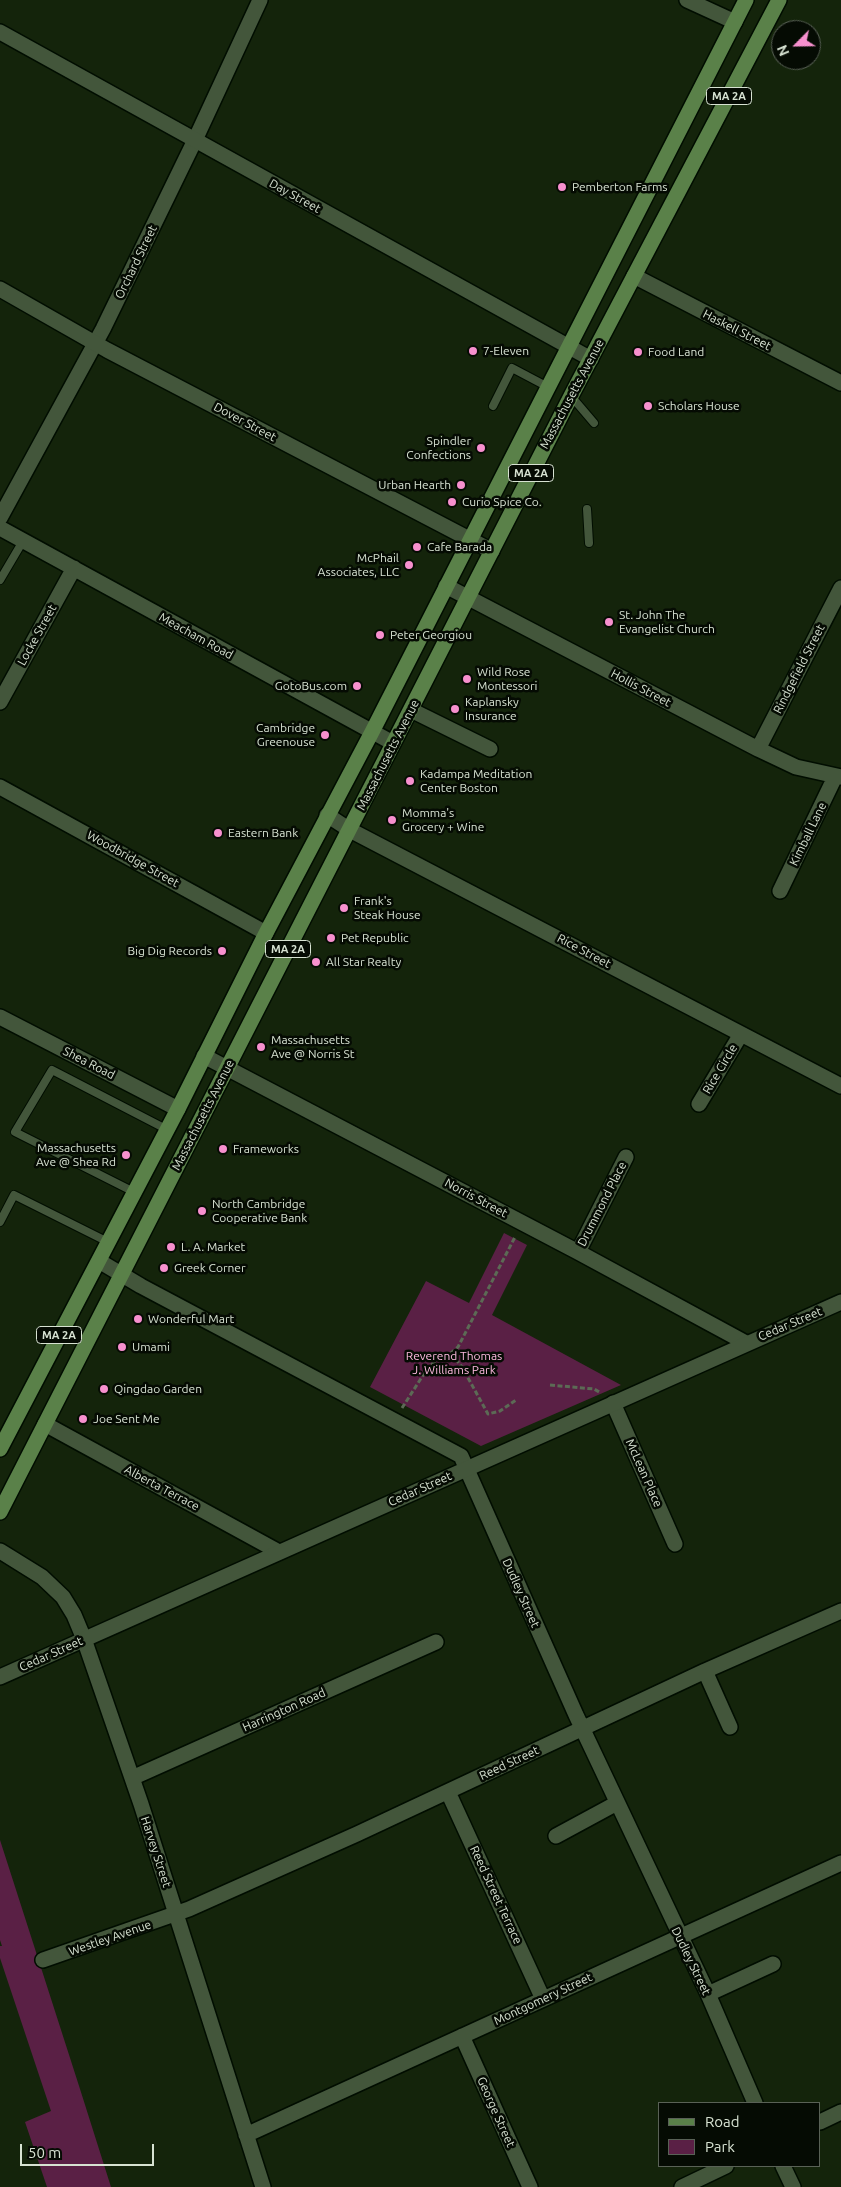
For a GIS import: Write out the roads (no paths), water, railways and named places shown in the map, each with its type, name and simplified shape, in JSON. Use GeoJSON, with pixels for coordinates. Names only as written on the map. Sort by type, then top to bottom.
{"type":"FeatureCollection","features":[{"type":"Feature","properties":{"kind":"main road","name":"Massachusetts Avenue"},"geometry":{"type":"LineString","coordinates":[[0,1449],[178,1109],[266,933],[372,732],[746,0]]}},
{"type":"Feature","properties":{"kind":"main road","name":"Massachusetts Avenue"},"geometry":{"type":"LineString","coordinates":[[0,1512],[571,396],[780,0]]}},
{"type":"Feature","properties":{"kind":"main road"},"geometry":{"type":"LineString","coordinates":[[654,179],[679,192]]}},
{"type":"Feature","properties":{"kind":"street","name":"Orchard Street"},"geometry":{"type":"LineString","coordinates":[[0,518],[96,343],[195,140],[260,0]]}},
{"type":"Feature","properties":{"kind":"street"},"geometry":{"type":"LineString","coordinates":[[687,0],[735,22]]}},
{"type":"Feature","properties":{"kind":"street","name":"Day Street"},"geometry":{"type":"LineString","coordinates":[[0,32],[591,359]]}},
{"type":"Feature","properties":{"kind":"street","name":"Haskell Street"},"geometry":{"type":"LineString","coordinates":[[634,276],[841,383]]}},
{"type":"Feature","properties":{"kind":"street","name":"Dover Street"},"geometry":{"type":"LineString","coordinates":[[0,289],[96,343],[492,551]]}},
{"type":"Feature","properties":{"kind":"street","name":"Meacham Road"},"geometry":{"type":"LineString","coordinates":[[0,528],[393,743]]}},
{"type":"Feature","properties":{"kind":"street","name":"Locke Street"},"geometry":{"type":"LineString","coordinates":[[0,702],[74,568]]}},
{"type":"Feature","properties":{"kind":"street","name":"Hollis Street"},"geometry":{"type":"LineString","coordinates":[[446,586],[758,750],[796,767],[838,777]]}},
{"type":"Feature","properties":{"kind":"street","name":"Rindgefield Street"},"geometry":{"type":"LineString","coordinates":[[758,750],[841,588]]}},
{"type":"Feature","properties":{"kind":"street"},"geometry":{"type":"LineString","coordinates":[[411,710],[490,749]]}},
{"type":"Feature","properties":{"kind":"street","name":"Kimball Lane"},"geometry":{"type":"LineString","coordinates":[[780,891],[838,777]]}},
{"type":"Feature","properties":{"kind":"street","name":"Woodbridge Street"},"geometry":{"type":"LineString","coordinates":[[0,787],[266,933]]}},
{"type":"Feature","properties":{"kind":"street","name":"Rice Street"},"geometry":{"type":"LineString","coordinates":[[327,815],[350,830],[841,1086]]}},
{"type":"Feature","properties":{"kind":"street","name":"Shea Road"},"geometry":{"type":"LineString","coordinates":[[0,1017],[178,1109]]}},
{"type":"Feature","properties":{"kind":"street","name":"Rice Circle"},"geometry":{"type":"LineString","coordinates":[[699,1104],[741,1034]]}},
{"type":"Feature","properties":{"kind":"street","name":"Norris Street"},"geometry":{"type":"LineString","coordinates":[[204,1056],[578,1252],[746,1343]]}},
{"type":"Feature","properties":{"kind":"street","name":"Drummond Place"},"geometry":{"type":"LineString","coordinates":[[578,1252],[626,1157]]}},
{"type":"Feature","properties":{"kind":"street","name":"Dudley Street"},"geometry":{"type":"LineString","coordinates":[[99,1261],[461,1456],[582,1729],[708,1994],[755,2102]]}},
{"type":"Feature","properties":{"kind":"street","name":"Cedar Street"},"geometry":{"type":"LineString","coordinates":[[0,1677],[466,1468],[608,1399],[841,1302]]}},
{"type":"Feature","properties":{"kind":"street","name":"McLean Place"},"geometry":{"type":"LineString","coordinates":[[608,1399],[675,1544]]}},
{"type":"Feature","properties":{"kind":"street","name":"Alberta Terrace"},"geometry":{"type":"LineString","coordinates":[[45,1424],[279,1552]]}},
{"type":"Feature","properties":{"kind":"street","name":"Harvey Street"},"geometry":{"type":"LineString","coordinates":[[0,1551],[42,1577],[63,1597],[74,1615],[84,1639],[132,1778],[263,2187]]}},
{"type":"Feature","properties":{"kind":"street","name":"Reed Street"},"geometry":{"type":"LineString","coordinates":[[176,1914],[448,1792],[705,1671],[841,1611]]}},
{"type":"Feature","properties":{"kind":"street","name":"Harrington Road"},"geometry":{"type":"LineString","coordinates":[[132,1778],[436,1642]]}},
{"type":"Feature","properties":{"kind":"street"},"geometry":{"type":"LineString","coordinates":[[705,1671],[730,1726]]}},
{"type":"Feature","properties":{"kind":"street","name":"Reed Street Terrace"},"geometry":{"type":"LineString","coordinates":[[448,1792],[543,1999]]}},
{"type":"Feature","properties":{"kind":"street"},"geometry":{"type":"LineString","coordinates":[[556,1836],[618,1804]]}},
{"type":"Feature","properties":{"kind":"street","name":"Montgomery Street"},"geometry":{"type":"LineString","coordinates":[[246,2135],[841,1863]]}},
{"type":"Feature","properties":{"kind":"street","name":"Westley Avenue"},"geometry":{"type":"LineString","coordinates":[[43,1960],[176,1914]]}},
{"type":"Feature","properties":{"kind":"street"},"geometry":{"type":"LineString","coordinates":[[708,1994],[774,1964]]}},
{"type":"Feature","properties":{"kind":"street","name":"George Street"},"geometry":{"type":"LineString","coordinates":[[462,2036],[530,2187]]}},
{"type":"Feature","properties":{"kind":"street"},"geometry":{"type":"LineString","coordinates":[[821,2122],[841,2112]]}},
{"type":"Feature","properties":{"kind":"street"},"geometry":{"type":"LineString","coordinates":[[682,2187],[724,2167]]}},
{"type":"Feature","properties":{"kind":"street"},"geometry":{"type":"LineString","coordinates":[[783,2167],[793,2187]]}},
{"type":"Feature","properties":{"kind":"lane"},"geometry":{"type":"LineString","coordinates":[[493,406],[512,368],[548,387]]}},
{"type":"Feature","properties":{"kind":"lane"},"geometry":{"type":"LineString","coordinates":[[571,396],[594,423]]}},
{"type":"Feature","properties":{"kind":"lane"},"geometry":{"type":"LineString","coordinates":[[587,509],[590,543]]}},
{"type":"Feature","properties":{"kind":"lane"},"geometry":{"type":"LineString","coordinates":[[0,580],[23,541]]}},
{"type":"Feature","properties":{"kind":"lane"},"geometry":{"type":"LineString","coordinates":[[134,1192],[15,1132],[52,1070],[166,1129]]}},
{"type":"Feature","properties":{"kind":"lane"},"geometry":{"type":"LineString","coordinates":[[0,1222],[14,1195],[108,1242]]}},
{"type":"Feature","properties":{"kind":"place","name":"Pemberton Farms"},"geometry":{"type":"Point","coordinates":[562,187]}},
{"type":"Feature","properties":{"kind":"place","name":"7-Eleven"},"geometry":{"type":"Point","coordinates":[473,351]}},
{"type":"Feature","properties":{"kind":"place","name":"Food Land"},"geometry":{"type":"Point","coordinates":[638,352]}},
{"type":"Feature","properties":{"kind":"place","name":"Scholars House"},"geometry":{"type":"Point","coordinates":[648,406]}},
{"type":"Feature","properties":{"kind":"place","name":"Spindler Confections"},"geometry":{"type":"Point","coordinates":[481,448]}},
{"type":"Feature","properties":{"kind":"place","name":"Urban Hearth"},"geometry":{"type":"Point","coordinates":[461,485]}},
{"type":"Feature","properties":{"kind":"place","name":"Curio Spice Co."},"geometry":{"type":"Point","coordinates":[452,502]}},
{"type":"Feature","properties":{"kind":"place","name":"Cafe Barada"},"geometry":{"type":"Point","coordinates":[417,547]}},
{"type":"Feature","properties":{"kind":"place","name":"McPhail Associates, LLC"},"geometry":{"type":"Point","coordinates":[409,565]}},
{"type":"Feature","properties":{"kind":"place","name":"St. John The Evangelist Church"},"geometry":{"type":"Point","coordinates":[609,622]}},
{"type":"Feature","properties":{"kind":"place","name":"Peter Georgiou"},"geometry":{"type":"Point","coordinates":[380,635]}},
{"type":"Feature","properties":{"kind":"place","name":"Wild Rose Montessori"},"geometry":{"type":"Point","coordinates":[467,679]}},
{"type":"Feature","properties":{"kind":"place","name":"GotoBus.com"},"geometry":{"type":"Point","coordinates":[357,686]}},
{"type":"Feature","properties":{"kind":"place","name":"Kaplansky Insurance"},"geometry":{"type":"Point","coordinates":[455,709]}},
{"type":"Feature","properties":{"kind":"place","name":"Cambridge Greenouse"},"geometry":{"type":"Point","coordinates":[325,735]}},
{"type":"Feature","properties":{"kind":"place","name":"Kadampa Meditation Center Boston"},"geometry":{"type":"Point","coordinates":[410,781]}},
{"type":"Feature","properties":{"kind":"place","name":"Momma's Grocery + Wine"},"geometry":{"type":"Point","coordinates":[392,820]}},
{"type":"Feature","properties":{"kind":"place","name":"Eastern Bank"},"geometry":{"type":"Point","coordinates":[218,833]}},
{"type":"Feature","properties":{"kind":"place","name":"Frank's Steak House"},"geometry":{"type":"Point","coordinates":[344,908]}},
{"type":"Feature","properties":{"kind":"place","name":"Pet Republic"},"geometry":{"type":"Point","coordinates":[331,938]}},
{"type":"Feature","properties":{"kind":"place","name":"Big Dig Records"},"geometry":{"type":"Point","coordinates":[222,951]}},
{"type":"Feature","properties":{"kind":"place","name":"All Star Realty"},"geometry":{"type":"Point","coordinates":[316,962]}},
{"type":"Feature","properties":{"kind":"place","name":"Massachusetts Ave @ Norris St"},"geometry":{"type":"Point","coordinates":[261,1047]}},
{"type":"Feature","properties":{"kind":"place","name":"Frameworks"},"geometry":{"type":"Point","coordinates":[223,1149]}},
{"type":"Feature","properties":{"kind":"place","name":"Massachusetts Ave @ Shea Rd"},"geometry":{"type":"Point","coordinates":[126,1155]}},
{"type":"Feature","properties":{"kind":"place","name":"North Cambridge Cooperative Bank"},"geometry":{"type":"Point","coordinates":[202,1211]}},
{"type":"Feature","properties":{"kind":"place","name":"L. A. Market"},"geometry":{"type":"Point","coordinates":[171,1247]}},
{"type":"Feature","properties":{"kind":"place","name":"Greek Corner"},"geometry":{"type":"Point","coordinates":[164,1268]}},
{"type":"Feature","properties":{"kind":"place","name":"Wonderful Mart"},"geometry":{"type":"Point","coordinates":[138,1319]}},
{"type":"Feature","properties":{"kind":"place","name":"Umami"},"geometry":{"type":"Point","coordinates":[122,1347]}},
{"type":"Feature","properties":{"kind":"place","name":"Qingdao Garden"},"geometry":{"type":"Point","coordinates":[104,1389]}},
{"type":"Feature","properties":{"kind":"place","name":"Joe Sent Me"},"geometry":{"type":"Point","coordinates":[83,1419]}},
{"type":"Feature","properties":{"kind":"park label","name":"Reverend Thomas J. Williams Park"},"geometry":{"type":"Point","coordinates":[454,1363]}}]}
